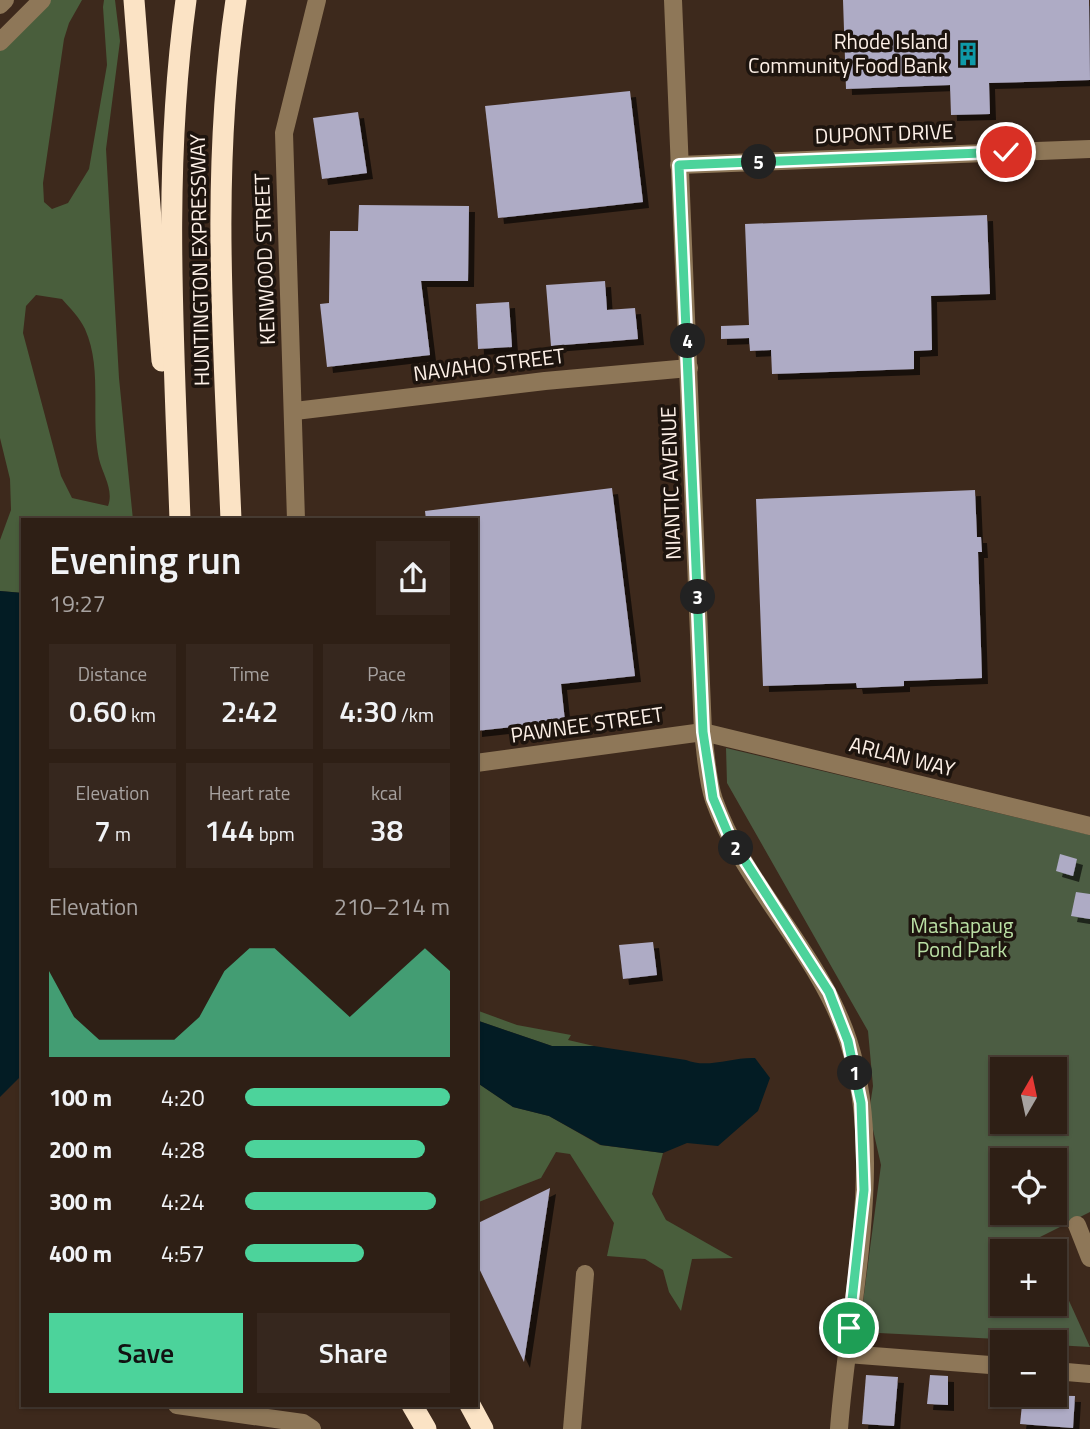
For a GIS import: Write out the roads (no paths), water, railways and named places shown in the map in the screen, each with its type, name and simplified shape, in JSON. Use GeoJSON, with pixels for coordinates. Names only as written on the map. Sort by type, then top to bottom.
{"type":"FeatureCollection","features":[{"type":"Feature","properties":{"kind":"highway"},"geometry":{"type":"LineString","coordinates":[[134,0],[158,325],[179,477]]}},
{"type":"Feature","properties":{"kind":"highway","name":"HUNTINGTON EXPRESSWAY"},"geometry":{"type":"LineString","coordinates":[[180,518],[171,194],[176,88],[186,0]]}},
{"type":"Feature","properties":{"kind":"highway","name":"HUNTINGTON EXPRESSWAY"},"geometry":{"type":"LineString","coordinates":[[230,518],[220,201],[227,75],[236,0]]}},
{"type":"Feature","properties":{"kind":"highway"},"geometry":{"type":"LineString","coordinates":[[413,1407],[426,1429]]}},
{"type":"Feature","properties":{"kind":"highway"},"geometry":{"type":"LineString","coordinates":[[471,1407],[483,1429]]}},
{"type":"Feature","properties":{"kind":"street"},"geometry":{"type":"LineString","coordinates":[[0,5],[5,0]]}},
{"type":"Feature","properties":{"kind":"street"},"geometry":{"type":"LineString","coordinates":[[0,42],[42,0]]}},
{"type":"Feature","properties":{"kind":"street","name":"KENWOOD STREET"},"geometry":{"type":"LineString","coordinates":[[296,518],[285,134],[317,0]]}},
{"type":"Feature","properties":{"kind":"street","name":"NIANTIC AVENUE"},"geometry":{"type":"LineString","coordinates":[[673,0],[703,732],[713,798],[729,836],[829,992],[848,1041],[861,1103],[864,1190],[839,1429]]}},
{"type":"Feature","properties":{"kind":"street","name":"DUPONT DRIVE"},"geometry":{"type":"LineString","coordinates":[[679,165],[1090,149]]}},
{"type":"Feature","properties":{"kind":"street","name":"NAVAHO STREET"},"geometry":{"type":"LineString","coordinates":[[295,411],[545,381],[689,368]]}},
{"type":"Feature","properties":{"kind":"street","name":"PAWNEE STREET"},"geometry":{"type":"LineString","coordinates":[[478,763],[703,732]]}},
{"type":"Feature","properties":{"kind":"street","name":"ARLAN WAY"},"geometry":{"type":"LineString","coordinates":[[703,732],[1090,826]]}},
{"type":"Feature","properties":{"kind":"street"},"geometry":{"type":"LineString","coordinates":[[1077,1225],[1090,1258]]}},
{"type":"Feature","properties":{"kind":"street"},"geometry":{"type":"LineString","coordinates":[[572,1429],[585,1274]]}},
{"type":"Feature","properties":{"kind":"street"},"geometry":{"type":"LineString","coordinates":[[847,1354],[990,1366]]}},
{"type":"Feature","properties":{"kind":"street"},"geometry":{"type":"LineString","coordinates":[[1067,1372],[1090,1374]]}},
{"type":"Feature","properties":{"kind":"street"},"geometry":{"type":"LineString","coordinates":[[200,1407],[234,1410],[303,1423],[312,1429]]}},
{"type":"Feature","properties":{"kind":"water"},"geometry":{"type":"Polygon","coordinates":[[[0,591],[21,593],[21,1076],[0,1097],[0,591]]]}},
{"type":"Feature","properties":{"kind":"water"},"geometry":{"type":"Polygon","coordinates":[[[478,1021],[552,1046],[594,1046],[702,1063],[755,1058],[770,1078],[758,1111],[718,1146],[687,1143],[663,1153],[601,1145],[549,1116],[513,1107],[478,1083],[478,1021]]]}},
{"type":"Feature","properties":{"kind":"place","name":"Rhode Island Community Food Bank"},"geometry":{"type":"Point","coordinates":[968,54]}},
{"type":"Feature","properties":{"kind":"park label","name":"Mashapaug Pond Park"},"geometry":{"type":"Point","coordinates":[962,938]}}]}
